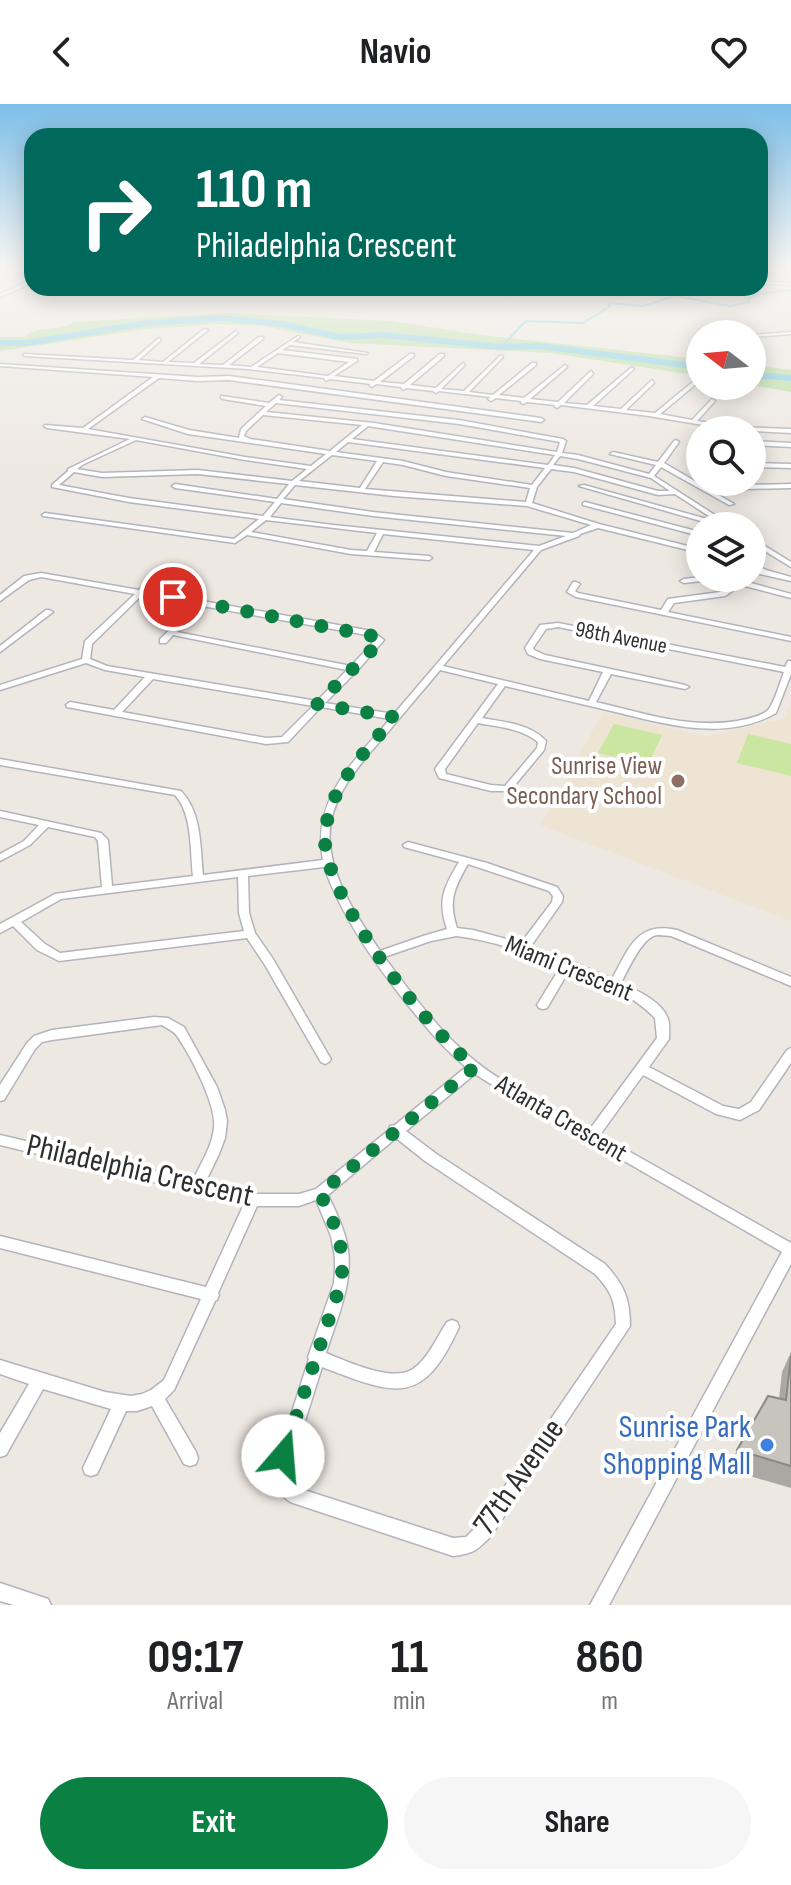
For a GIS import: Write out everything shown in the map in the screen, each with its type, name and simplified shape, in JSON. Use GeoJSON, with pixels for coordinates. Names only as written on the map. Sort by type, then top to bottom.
{"type":"FeatureCollection","features":[{"type":"Feature","properties":{"kind":"street"},"geometry":{"type":"LineString","coordinates":[[165,362],[198,336]]}},
{"type":"Feature","properties":{"kind":"street"},"geometry":{"type":"LineString","coordinates":[[196,364],[231,336]]}},
{"type":"Feature","properties":{"kind":"street"},"geometry":{"type":"LineString","coordinates":[[251,369],[298,337]]}},
{"type":"Feature","properties":{"kind":"street"},"geometry":{"type":"LineString","coordinates":[[225,366],[261,338]]}},
{"type":"Feature","properties":{"kind":"street"},"geometry":{"type":"LineString","coordinates":[[135,361],[159,339]]}},
{"type":"Feature","properties":{"kind":"street"},"geometry":{"type":"LineString","coordinates":[[288,343],[368,351],[326,379]]}},
{"type":"Feature","properties":{"kind":"street"},"geometry":{"type":"LineString","coordinates":[[276,351],[353,361]]}},
{"type":"Feature","properties":{"kind":"street"},"geometry":{"type":"LineString","coordinates":[[25,355],[225,366],[686,421]]}},
{"type":"Feature","properties":{"kind":"street"},"geometry":{"type":"LineString","coordinates":[[372,385],[412,355]]}},
{"type":"Feature","properties":{"kind":"street"},"geometry":{"type":"LineString","coordinates":[[403,388],[442,355]]}},
{"type":"Feature","properties":{"kind":"street"},"geometry":{"type":"LineString","coordinates":[[464,394],[501,356]]}},
{"type":"Feature","properties":{"kind":"street"},"geometry":{"type":"LineString","coordinates":[[436,391],[463,364]]}},
{"type":"Feature","properties":{"kind":"street"},"geometry":{"type":"LineString","coordinates":[[442,436],[534,364]]}},
{"type":"Feature","properties":{"kind":"street"},"geometry":{"type":"LineString","coordinates":[[0,365],[229,378],[541,420]]}},
{"type":"Feature","properties":{"kind":"street"},"geometry":{"type":"LineString","coordinates":[[523,402],[565,366]]}},
{"type":"Feature","properties":{"kind":"street"},"geometry":{"type":"LineString","coordinates":[[587,408],[632,368]]}},
{"type":"Feature","properties":{"kind":"street"},"geometry":{"type":"LineString","coordinates":[[557,406],[591,373]]}},
{"type":"Feature","properties":{"kind":"street"},"geometry":{"type":"LineString","coordinates":[[84,429],[158,376]]}},
{"type":"Feature","properties":{"kind":"street"},"geometry":{"type":"LineString","coordinates":[[250,441],[241,435],[304,376]]}},
{"type":"Feature","properties":{"kind":"street"},"geometry":{"type":"LineString","coordinates":[[622,411],[652,382]]}},
{"type":"Feature","properties":{"kind":"street"},"geometry":{"type":"LineString","coordinates":[[656,415],[686,390]]}},
{"type":"Feature","properties":{"kind":"street"},"geometry":{"type":"LineString","coordinates":[[223,397],[459,422],[559,439],[565,444],[534,487],[528,504]]}},
{"type":"Feature","properties":{"kind":"street"},"geometry":{"type":"LineString","coordinates":[[698,416],[712,401]]}},
{"type":"Feature","properties":{"kind":"street"},"geometry":{"type":"LineString","coordinates":[[261,413],[366,425],[559,454],[651,476],[706,512]]}},
{"type":"Feature","properties":{"kind":"street"},"geometry":{"type":"LineString","coordinates":[[145,419],[188,432],[381,460],[534,487]]}},
{"type":"Feature","properties":{"kind":"street"},"geometry":{"type":"LineString","coordinates":[[45,515],[239,540],[267,516],[293,483],[366,425]]}},
{"type":"Feature","properties":{"kind":"street"},"geometry":{"type":"LineString","coordinates":[[47,426],[84,429],[133,440],[311,468]]}},
{"type":"Feature","properties":{"kind":"street"},"geometry":{"type":"LineString","coordinates":[[766,430],[791,431]]}},
{"type":"Feature","properties":{"kind":"street"},"geometry":{"type":"LineString","coordinates":[[133,440],[70,470],[56,483],[57,489],[365,531],[539,548],[598,526]]}},
{"type":"Feature","properties":{"kind":"street"},"geometry":{"type":"LineString","coordinates":[[347,440],[550,467],[606,477],[658,493],[677,492]]}},
{"type":"Feature","properties":{"kind":"street"},"geometry":{"type":"LineString","coordinates":[[651,476],[676,442]]}},
{"type":"Feature","properties":{"kind":"street"},"geometry":{"type":"LineString","coordinates":[[766,444],[791,445]]}},
{"type":"Feature","properties":{"kind":"street"},"geometry":{"type":"LineString","coordinates":[[613,454],[661,464],[731,504]]}},
{"type":"Feature","properties":{"kind":"street"},"geometry":{"type":"LineString","coordinates":[[361,491],[381,460]]}},
{"type":"Feature","properties":{"kind":"street"},"geometry":{"type":"LineString","coordinates":[[766,465],[791,466]]}},
{"type":"Feature","properties":{"kind":"street"},"geometry":{"type":"LineString","coordinates":[[70,470],[102,475],[180,471],[423,497],[528,504],[598,526],[686,547]]}},
{"type":"Feature","properties":{"kind":"street"},"geometry":{"type":"LineString","coordinates":[[175,486],[375,514],[577,535]]}},
{"type":"Feature","properties":{"kind":"street"},"geometry":{"type":"LineString","coordinates":[[582,486],[686,515]]}},
{"type":"Feature","properties":{"kind":"street"},"geometry":{"type":"LineString","coordinates":[[766,487],[791,486]]}},
{"type":"Feature","properties":{"kind":"street"},"geometry":{"type":"LineString","coordinates":[[416,517],[423,497]]}},
{"type":"Feature","properties":{"kind":"street"},"geometry":{"type":"LineString","coordinates":[[585,504],[686,530]]}},
{"type":"Feature","properties":{"kind":"street"},"geometry":{"type":"LineString","coordinates":[[630,532],[666,510]]}},
{"type":"Feature","properties":{"kind":"street"},"geometry":{"type":"LineString","coordinates":[[365,531],[375,514]]}},
{"type":"Feature","properties":{"kind":"street"},"geometry":{"type":"LineString","coordinates":[[369,554],[381,532]]}},
{"type":"Feature","properties":{"kind":"street"},"geometry":{"type":"LineString","coordinates":[[248,533],[369,554],[429,558]]}},
{"type":"Feature","properties":{"kind":"street","name":"Atlanta Crescent"},"geometry":{"type":"LineString","coordinates":[[539,548],[346,776],[335,795],[325,834],[328,863],[342,899],[379,955],[459,1055],[591,1137],[791,1250]]}},
{"type":"Feature","properties":{"kind":"street"},"geometry":{"type":"LineString","coordinates":[[768,550],[791,565]]}},
{"type":"Feature","properties":{"kind":"street"},"geometry":{"type":"LineString","coordinates":[[766,573],[791,579]]}},
{"type":"Feature","properties":{"kind":"street"},"geometry":{"type":"LineString","coordinates":[[0,599],[27,578],[37,575],[144,591],[378,637],[379,643],[317,704],[290,737],[280,741],[70,705]]}},
{"type":"Feature","properties":{"kind":"street"},"geometry":{"type":"LineString","coordinates":[[86,660],[88,643],[154,580]]}},
{"type":"Feature","properties":{"kind":"street"},"geometry":{"type":"LineString","coordinates":[[576,584],[571,592],[576,595],[791,639]]}},
{"type":"Feature","properties":{"kind":"street"},"geometry":{"type":"LineString","coordinates":[[766,590],[791,596]]}},
{"type":"Feature","properties":{"kind":"street"},"geometry":{"type":"LineString","coordinates":[[664,612],[671,601],[725,592]]}},
{"type":"Feature","properties":{"kind":"street"},"geometry":{"type":"LineString","coordinates":[[163,641],[201,603]]}},
{"type":"Feature","properties":{"kind":"street"},"geometry":{"type":"LineString","coordinates":[[0,650],[49,612]]}},
{"type":"Feature","properties":{"kind":"street","name":"98th Avenue"},"geometry":{"type":"LineString","coordinates":[[685,687],[543,657],[529,648],[543,627],[558,625],[790,667]]}},
{"type":"Feature","properties":{"kind":"street"},"geometry":{"type":"LineString","coordinates":[[172,633],[354,669]]}},
{"type":"Feature","properties":{"kind":"street"},"geometry":{"type":"LineString","coordinates":[[2,684],[86,660],[105,668],[394,717]]}},
{"type":"Feature","properties":{"kind":"street"},"geometry":{"type":"LineString","coordinates":[[437,667],[681,725],[709,727],[761,717],[773,711],[790,667]]}},
{"type":"Feature","properties":{"kind":"street"},"geometry":{"type":"LineString","coordinates":[[591,704],[608,671]]}},
{"type":"Feature","properties":{"kind":"street"},"geometry":{"type":"LineString","coordinates":[[117,712],[151,676]]}},
{"type":"Feature","properties":{"kind":"street"},"geometry":{"type":"LineString","coordinates":[[478,720],[529,732],[539,736],[542,741],[532,761],[507,789],[452,779],[440,773],[503,683]]}},
{"type":"Feature","properties":{"kind":"street"},"geometry":{"type":"LineString","coordinates":[[0,762],[178,793],[186,798],[190,810],[198,879]]}},
{"type":"Feature","properties":{"kind":"street"},"geometry":{"type":"LineString","coordinates":[[0,814],[98,835],[103,840],[107,888]]}},
{"type":"Feature","properties":{"kind":"street"},"geometry":{"type":"LineString","coordinates":[[0,858],[27,843],[47,823]]}},
{"type":"Feature","properties":{"kind":"street"},"geometry":{"type":"LineString","coordinates":[[408,845],[553,889],[558,896],[557,902],[524,948]]}},
{"type":"Feature","properties":{"kind":"street"},"geometry":{"type":"LineString","coordinates":[[453,932],[446,913],[445,897],[465,860]]}},
{"type":"Feature","properties":{"kind":"street"},"geometry":{"type":"LineString","coordinates":[[0,929],[59,896],[328,863]]}},
{"type":"Feature","properties":{"kind":"street"},"geometry":{"type":"LineString","coordinates":[[243,873],[244,913],[250,934],[325,1059]]}},
{"type":"Feature","properties":{"kind":"street"},"geometry":{"type":"LineString","coordinates":[[14,921],[41,947],[59,957],[250,934]]}},
{"type":"Feature","properties":{"kind":"street"},"geometry":{"type":"LineString","coordinates":[[615,983],[644,939],[652,932],[661,931],[673,933],[791,982]]}},
{"type":"Feature","properties":{"kind":"street","name":"Miami Crescent"},"geometry":{"type":"LineString","coordinates":[[379,955],[453,932],[486,936],[615,983],[645,1000],[659,1013],[663,1039],[591,1137]]}},
{"type":"Feature","properties":{"kind":"street"},"geometry":{"type":"LineString","coordinates":[[543,1005],[566,966]]}},
{"type":"Feature","properties":{"kind":"street"},"geometry":{"type":"LineString","coordinates":[[0,1096],[38,1039],[154,1021],[173,1024],[180,1030],[216,1102],[221,1120],[215,1145],[197,1185]]}},
{"type":"Feature","properties":{"kind":"street"},"geometry":{"type":"LineString","coordinates":[[642,1069],[720,1110],[740,1115],[755,1106],[791,1053]]}},
{"type":"Feature","properties":{"kind":"street","name":"Philadelphia Crescent"},"geometry":{"type":"LineString","coordinates":[[0,1140],[253,1200],[299,1200],[320,1193],[475,1067]]}},
{"type":"Feature","properties":{"kind":"street","name":"77th Avenue"},"geometry":{"type":"LineString","coordinates":[[320,1193],[341,1240],[344,1259],[341,1283],[279,1477],[293,1495],[453,1547],[470,1545],[485,1530],[623,1326],[619,1289],[600,1269],[430,1157],[395,1130]]}},
{"type":"Feature","properties":{"kind":"street"},"geometry":{"type":"LineString","coordinates":[[0,1367],[130,1405],[155,1397],[169,1385],[253,1200]]}},
{"type":"Feature","properties":{"kind":"street"},"geometry":{"type":"LineString","coordinates":[[0,1242],[212,1295]]}},
{"type":"Feature","properties":{"kind":"street"},"geometry":{"type":"LineString","coordinates":[[599,1605],[791,1250]]}},
{"type":"Feature","properties":{"kind":"street"},"geometry":{"type":"LineString","coordinates":[[316,1357],[387,1382],[402,1381],[414,1378],[422,1370],[452,1327]]}},
{"type":"Feature","properties":{"kind":"street"},"geometry":{"type":"LineString","coordinates":[[0,1449],[40,1379]]}},
{"type":"Feature","properties":{"kind":"street"},"geometry":{"type":"LineString","coordinates":[[155,1397],[190,1458]]}},
{"type":"Feature","properties":{"kind":"street"},"geometry":{"type":"LineString","coordinates":[[91,1468],[122,1403]]}},
{"type":"Feature","properties":{"kind":"street"},"geometry":{"type":"LineString","coordinates":[[0,1592],[42,1605]]}},
{"type":"Feature","properties":{"kind":"shaded area","name":"Sunrise View Secondary School"},"geometry":{"type":"Polygon","coordinates":[[[791,701],[791,921],[540,825],[603,712],[706,737],[785,718],[791,701]]]}},
{"type":"Feature","properties":{"kind":"green space"},"geometry":{"type":"Polygon","coordinates":[[[26,336],[100,336],[0,351],[0,337],[26,336]]]}},
{"type":"Feature","properties":{"kind":"green space"},"geometry":{"type":"Polygon","coordinates":[[[314,336],[491,336],[686,357],[686,374],[551,353],[350,343],[314,336]]]}},
{"type":"Feature","properties":{"kind":"green space"},"geometry":{"type":"Polygon","coordinates":[[[766,367],[791,370],[791,392],[766,388],[766,367]]]}},
{"type":"Feature","properties":{"kind":"green space"},"geometry":{"type":"Polygon","coordinates":[[[614,724],[662,735],[648,765],[598,753],[614,724]]]}},
{"type":"Feature","properties":{"kind":"green space"},"geometry":{"type":"Polygon","coordinates":[[[748,734],[791,744],[791,776],[737,763],[748,734]]]}},
{"type":"Feature","properties":{"kind":"building"},"geometry":{"type":"Polygon","coordinates":[[[791,1356],[791,1466],[737,1450],[768,1396],[786,1400],[791,1356]]]}},
{"type":"Feature","properties":{"kind":"waterway"},"geometry":{"type":"LineString","coordinates":[[0,343],[26,343],[68,336]]}},
{"type":"Feature","properties":{"kind":"waterway"},"geometry":{"type":"LineString","coordinates":[[335,336],[360,336]]}},
{"type":"Feature","properties":{"kind":"waterway"},"geometry":{"type":"LineString","coordinates":[[394,336],[501,347],[540,346],[686,365]]}},
{"type":"Feature","properties":{"kind":"waterway"},"geometry":{"type":"LineString","coordinates":[[501,347],[512,336]]}},
{"type":"Feature","properties":{"kind":"waterway"},"geometry":{"type":"LineString","coordinates":[[766,376],[791,378]]}},
{"type":"Feature","properties":{"kind":"place","name":"Sunrise View Secondary School"},"geometry":{"type":"Point","coordinates":[678,781]}},
{"type":"Feature","properties":{"kind":"place","name":"Sunrise Park Shopping Mall"},"geometry":{"type":"Point","coordinates":[767,1445]}},
{"type":"Feature","properties":{"kind":"route"},"geometry":{"type":"LineString","coordinates":[[173,597],[369,633],[380,640],[317,704],[394,717],[346,776],[335,795],[325,834],[328,863],[342,899],[379,955],[427,1018],[459,1055],[475,1067],[320,1193],[341,1240],[344,1259],[341,1283],[283,1456]]}}]}
